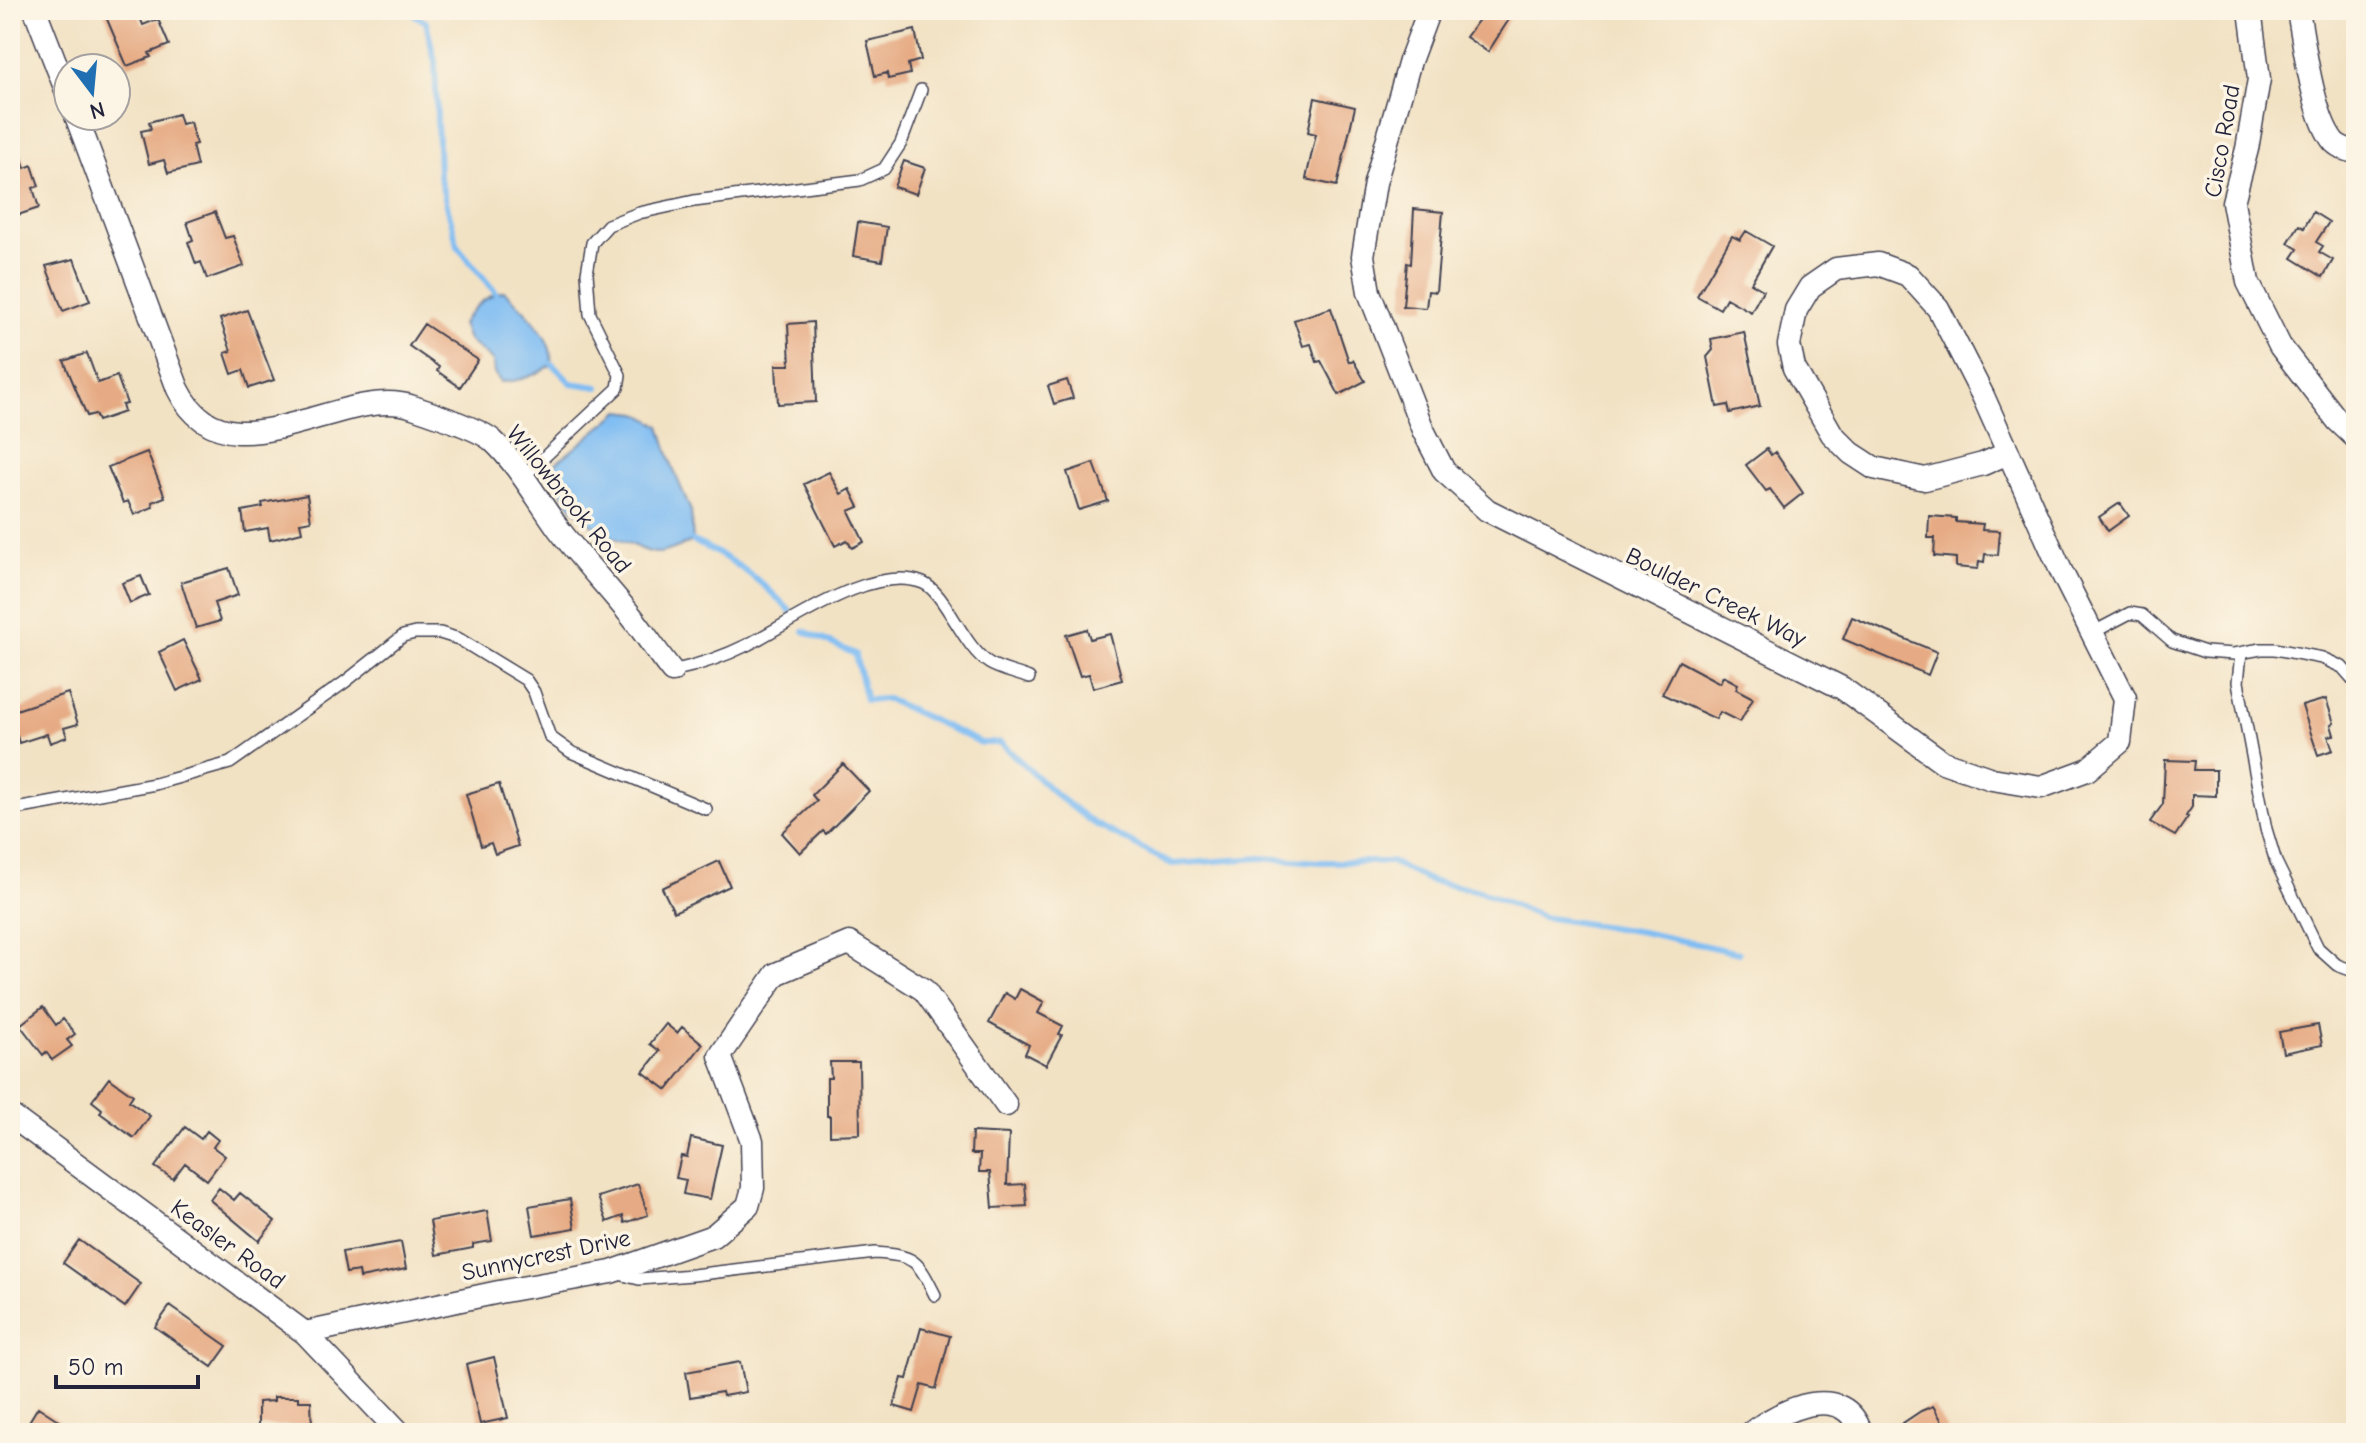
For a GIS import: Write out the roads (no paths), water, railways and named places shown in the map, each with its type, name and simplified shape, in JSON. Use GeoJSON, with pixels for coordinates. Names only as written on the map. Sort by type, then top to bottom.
{"type":"FeatureCollection","features":[{"type":"Feature","properties":{"kind":"street"},"geometry":{"type":"LineString","coordinates":[[35,10],[52,54]]}},
{"type":"Feature","properties":{"kind":"street","name":"Boulder Creek Way"},"geometry":{"type":"LineString","coordinates":[[1429,10],[1410,61],[1375,183],[1363,256],[1369,292],[1423,430],[1444,471],[1487,510],[1842,688],[1943,762],[1992,779],[2041,787],[2087,770],[2120,742],[2125,698],[2062,573],[1983,396],[1938,308],[1908,275],[1878,264],[1836,269],[1810,287],[1796,310],[1789,345],[1794,368],[1832,434],[1851,453],[1874,468],[1925,479],[1983,464],[2008,453]]}},
{"type":"Feature","properties":{"kind":"street","name":"Cisco Road"},"geometry":{"type":"LineString","coordinates":[[2250,10],[2259,79],[2247,149],[2233,202],[2248,282],[2280,346],[2338,421],[2356,438]]}},
{"type":"Feature","properties":{"kind":"street"},"geometry":{"type":"LineString","coordinates":[[2298,10],[2317,104],[2335,143],[2345,150],[2356,152]]}},
{"type":"Feature","properties":{"kind":"street","name":"Willowbrook Road"},"geometry":{"type":"LineString","coordinates":[[82,132],[178,389],[196,414],[215,427],[241,433],[374,406],[410,406],[486,436],[672,671]]}},
{"type":"Feature","properties":{"kind":"street","name":"Sunnycrest Drive"},"geometry":{"type":"LineString","coordinates":[[305,1333],[611,1272],[713,1236],[748,1206],[753,1188],[752,1141],[720,1056],[776,974],[849,943],[924,990],[1006,1105]]}},
{"type":"Feature","properties":{"kind":"street","name":"Keasler Road"},"geometry":{"type":"LineString","coordinates":[[10,1115],[305,1333],[400,1433]]}},
{"type":"Feature","properties":{"kind":"street"},"geometry":{"type":"LineString","coordinates":[[1751,1433],[1789,1411],[1822,1402],[1834,1403],[1850,1413],[1861,1433]]}},
{"type":"Feature","properties":{"kind":"lane"},"geometry":{"type":"LineString","coordinates":[[522,478],[618,388],[620,375],[590,314],[587,273],[592,243],[608,225],[639,213],[694,201],[860,180],[884,169],[901,143],[921,90]]}},
{"type":"Feature","properties":{"kind":"lane"},"geometry":{"type":"LineString","coordinates":[[672,671],[705,664],[854,587],[900,580],[923,583],[934,591],[963,636],[988,663],[1029,678]]}},
{"type":"Feature","properties":{"kind":"lane"},"geometry":{"type":"LineString","coordinates":[[2092,633],[2130,613],[2142,615],[2172,641],[2205,652],[2241,653],[2275,649],[2322,658],[2342,667],[2356,683]]}},
{"type":"Feature","properties":{"kind":"lane"},"geometry":{"type":"LineString","coordinates":[[10,810],[155,784],[230,763],[345,682],[403,636],[415,633],[440,633],[459,639],[526,680],[534,692],[550,737],[571,752],[706,809]]}},
{"type":"Feature","properties":{"kind":"lane"},"geometry":{"type":"LineString","coordinates":[[2241,653],[2238,682],[2266,829],[2276,862],[2318,948],[2337,965],[2356,972]]}},
{"type":"Feature","properties":{"kind":"lane"},"geometry":{"type":"LineString","coordinates":[[611,1272],[639,1279],[875,1253],[903,1255],[920,1267],[935,1295]]}},
{"type":"Feature","properties":{"kind":"water"},"geometry":{"type":"Polygon","coordinates":[[[504,291],[543,333],[552,364],[528,377],[501,382],[494,373],[493,361],[468,340],[462,324],[480,303],[504,291]]]}},
{"type":"Feature","properties":{"kind":"water"},"geometry":{"type":"Polygon","coordinates":[[[620,411],[638,413],[660,426],[691,511],[693,541],[661,553],[645,550],[592,525],[562,493],[555,464],[620,411]]]}},
{"type":"Feature","properties":{"kind":"waterway"},"geometry":{"type":"LineString","coordinates":[[406,10],[426,22],[435,62],[439,175],[458,247],[496,293]]}},
{"type":"Feature","properties":{"kind":"waterway"},"geometry":{"type":"LineString","coordinates":[[552,364],[571,383],[598,387]]}},
{"type":"Feature","properties":{"kind":"waterway"},"geometry":{"type":"LineString","coordinates":[[693,541],[745,571],[790,611]]}},
{"type":"Feature","properties":{"kind":"waterway"},"geometry":{"type":"LineString","coordinates":[[804,631],[855,654],[866,700],[887,699],[981,743],[1001,743],[1054,793],[1093,823],[1172,864],[1262,858],[1391,862],[1430,881],[1480,891],[1542,917],[1642,932],[1739,953]]}}]}
